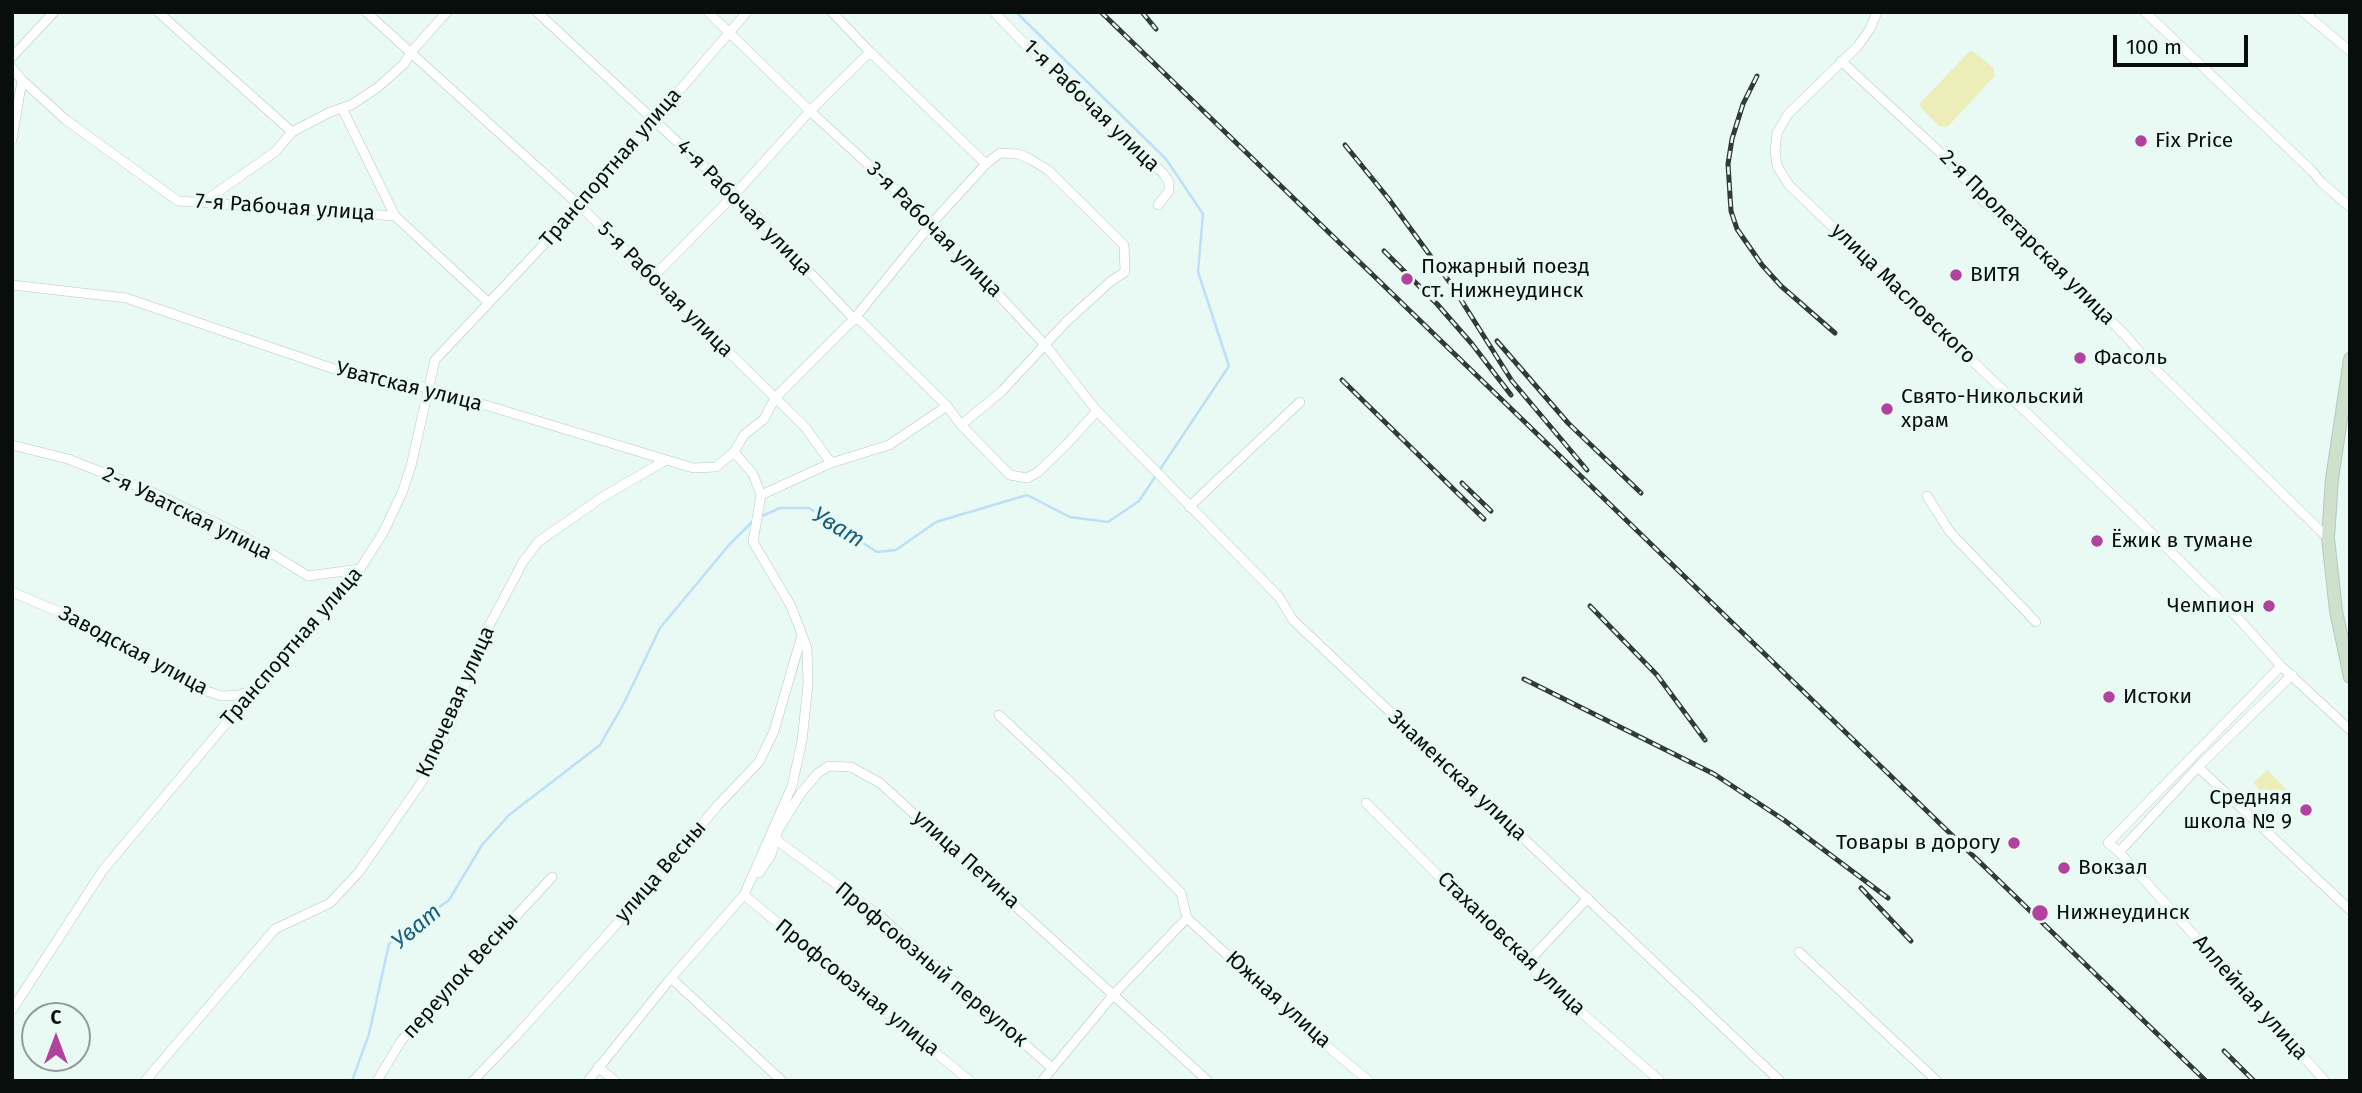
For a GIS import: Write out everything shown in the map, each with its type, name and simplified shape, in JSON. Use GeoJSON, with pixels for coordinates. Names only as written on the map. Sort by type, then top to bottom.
{"type":"FeatureCollection","features":[{"type":"Feature","properties":{"kind":"street"},"geometry":{"type":"LineString","coordinates":[[12,57],[54,12]]}},
{"type":"Feature","properties":{"kind":"street"},"geometry":{"type":"LineString","coordinates":[[159,12],[292,132]]}},
{"type":"Feature","properties":{"kind":"street","name":"5-я Рабочая улица"},"geometry":{"type":"LineString","coordinates":[[366,12],[580,206],[805,427],[831,463]]}},
{"type":"Feature","properties":{"kind":"street"},"geometry":{"type":"LineString","coordinates":[[203,202],[275,152],[292,132],[377,88],[404,64],[411,52],[447,12]]}},
{"type":"Feature","properties":{"kind":"street","name":"4-я Рабочая улица"},"geometry":{"type":"LineString","coordinates":[[537,12],[734,195],[854,319],[860,320],[947,406],[961,425],[1010,475],[1027,478],[1038,472],[1097,411]]}},
{"type":"Feature","properties":{"kind":"street","name":"3-я Рабочая улица"},"geometry":{"type":"LineString","coordinates":[[708,12],[810,111],[932,223],[1046,346],[1097,411],[1146,460]]}},
{"type":"Feature","properties":{"kind":"street","name":"Транспортная улица"},"geometry":{"type":"LineString","coordinates":[[12,1010],[103,870],[360,569],[383,533],[402,493],[411,466],[435,360],[580,206],[747,12]]}},
{"type":"Feature","properties":{"kind":"street"},"geometry":{"type":"LineString","coordinates":[[832,12],[986,164],[1000,153],[1018,154],[1048,170],[1124,245],[1125,272],[1111,281],[1067,321],[1001,392],[961,425]]}},
{"type":"Feature","properties":{"kind":"street","name":"1-я Рабочая улица"},"geometry":{"type":"LineString","coordinates":[[994,12],[1056,76],[1163,173],[1169,191],[1158,205]]}},
{"type":"Feature","properties":{"kind":"street","name":"улица Масловского"},"geometry":{"type":"LineString","coordinates":[[1877,12],[1871,29],[1858,46],[1788,114],[1777,133],[1777,166],[1789,185],[2125,508],[2237,617],[2281,666],[2350,730]]}},
{"type":"Feature","properties":{"kind":"street"},"geometry":{"type":"LineString","coordinates":[[2145,12],[2312,171],[2321,183],[2350,207]]}},
{"type":"Feature","properties":{"kind":"street"},"geometry":{"type":"LineString","coordinates":[[2303,12],[2350,51]]}},
{"type":"Feature","properties":{"kind":"street"},"geometry":{"type":"LineString","coordinates":[[653,277],[734,195],[810,111],[870,52]]}},
{"type":"Feature","properties":{"kind":"street","name":"2-я Пролетарская улица"},"geometry":{"type":"LineString","coordinates":[[1841,61],[1944,156],[1980,198],[2097,308],[2148,362],[2328,538]]}},
{"type":"Feature","properties":{"kind":"street","name":"7-я Рабочая улица"},"geometry":{"type":"LineString","coordinates":[[12,68],[66,120],[178,201],[395,216]]}},
{"type":"Feature","properties":{"kind":"street"},"geometry":{"type":"LineString","coordinates":[[12,140],[22,80]]}},
{"type":"Feature","properties":{"kind":"street"},"geometry":{"type":"LineString","coordinates":[[342,108],[395,216],[489,303]]}},
{"type":"Feature","properties":{"kind":"street","name":"Уватская улица"},"geometry":{"type":"LineString","coordinates":[[12,285],[126,298],[352,375],[429,388],[694,468],[716,467],[734,452],[744,435],[764,419],[775,398],[854,319],[932,223],[986,164]]}},
{"type":"Feature","properties":{"kind":"street"},"geometry":{"type":"LineString","coordinates":[[2350,359],[2345,418],[2332,479],[2328,538],[2336,611],[2350,677]]}},
{"type":"Feature","properties":{"kind":"street"},"geometry":{"type":"LineString","coordinates":[[1189,507],[1300,402]]}},
{"type":"Feature","properties":{"kind":"street"},"geometry":{"type":"LineString","coordinates":[[761,495],[831,463],[889,444],[947,406]]}},
{"type":"Feature","properties":{"kind":"street","name":"2-я Уватская улица"},"geometry":{"type":"LineString","coordinates":[[12,445],[68,459],[150,491],[243,537],[309,576],[360,569]]}},
{"type":"Feature","properties":{"kind":"street"},"geometry":{"type":"LineString","coordinates":[[588,1081],[671,978],[744,895],[792,786],[802,741],[808,684],[807,648],[791,606],[753,542],[761,495],[753,474],[734,452]]}},
{"type":"Feature","properties":{"kind":"street","name":"Ключевая улица"},"geometry":{"type":"LineString","coordinates":[[145,1081],[251,953],[275,929],[308,916],[330,903],[366,862],[428,773],[450,726],[482,639],[523,562],[538,542],[601,498],[666,460]]}},
{"type":"Feature","properties":{"kind":"street","name":"Знаменская улица"},"geometry":{"type":"LineString","coordinates":[[1146,460],[1279,597],[1293,620],[1780,1081]]}},
{"type":"Feature","properties":{"kind":"street"},"geometry":{"type":"LineString","coordinates":[[1927,496],[1950,532],[2036,622]]}},
{"type":"Feature","properties":{"kind":"street","name":"Заводская улица"},"geometry":{"type":"LineString","coordinates":[[12,592],[64,614],[200,689],[222,696],[239,695],[255,689]]}},
{"type":"Feature","properties":{"kind":"street","name":"улица Весны"},"geometry":{"type":"LineString","coordinates":[[473,1081],[759,762],[774,731],[802,635]]}},
{"type":"Feature","properties":{"kind":"street","name":"Аллейная улица"},"geometry":{"type":"LineString","coordinates":[[2281,666],[2108,843],[2325,1081]]}},
{"type":"Feature","properties":{"kind":"street"},"geometry":{"type":"LineString","coordinates":[[2119,852],[2198,768],[2292,675]]}},
{"type":"Feature","properties":{"kind":"street"},"geometry":{"type":"LineString","coordinates":[[999,715],[1181,893],[1187,918],[1114,994],[1042,1081]]}},
{"type":"Feature","properties":{"kind":"street","name":"улица Петина"},"geometry":{"type":"LineString","coordinates":[[744,895],[771,855],[775,839],[801,793],[818,773],[829,766],[851,766],[880,783],[1209,1081]]}},
{"type":"Feature","properties":{"kind":"street"},"geometry":{"type":"LineString","coordinates":[[2198,768],[2350,911]]}},
{"type":"Feature","properties":{"kind":"street","name":"Стахановская улица"},"geometry":{"type":"LineString","coordinates":[[1366,803],[1526,964],[1660,1081]]}},
{"type":"Feature","properties":{"kind":"street","name":"Профсоюзный переулок"},"geometry":{"type":"LineString","coordinates":[[775,839],[880,916],[1052,1068]]}},
{"type":"Feature","properties":{"kind":"street","name":"переулок Весны"},"geometry":{"type":"LineString","coordinates":[[377,1081],[401,1041],[552,877]]}},
{"type":"Feature","properties":{"kind":"street","name":"Профсоюзная улица"},"geometry":{"type":"LineString","coordinates":[[744,895],[970,1081]]}},
{"type":"Feature","properties":{"kind":"street"},"geometry":{"type":"LineString","coordinates":[[1526,964],[1588,898]]}},
{"type":"Feature","properties":{"kind":"street","name":"Южная улица"},"geometry":{"type":"LineString","coordinates":[[1187,918],[1315,1036],[1369,1081]]}},
{"type":"Feature","properties":{"kind":"street"},"geometry":{"type":"LineString","coordinates":[[1799,953],[1937,1081]]}},
{"type":"Feature","properties":{"kind":"street"},"geometry":{"type":"LineString","coordinates":[[671,978],[782,1081]]}},
{"type":"Feature","properties":{"kind":"street"},"geometry":{"type":"LineString","coordinates":[[598,1068],[615,1081]]}},
{"type":"Feature","properties":{"kind":"green space"},"geometry":{"type":"Polygon","coordinates":[[[1972,51],[1993,67],[1994,77],[1950,124],[1946,127],[1939,126],[1921,108],[1920,103],[1972,51]]]}},
{"type":"Feature","properties":{"kind":"green space"},"geometry":{"type":"Polygon","coordinates":[[[2267,770],[2290,793],[2276,806],[2253,783],[2267,770]]]}},
{"type":"Feature","properties":{"kind":"waterway","name":"Уват"},"geometry":{"type":"LineString","coordinates":[[760,517],[780,508],[809,508],[877,552],[896,550],[936,522],[1027,495],[1070,517],[1108,522],[1139,501],[1229,366],[1198,272],[1203,214],[1166,159],[1016,12]]}},
{"type":"Feature","properties":{"kind":"waterway","name":"Уват"},"geometry":{"type":"LineString","coordinates":[[352,1081],[369,1034],[389,944],[449,900],[482,845],[509,815],[600,745],[624,703],[660,628],[729,545],[754,520]]}},
{"type":"Feature","properties":{"kind":"railway"},"geometry":{"type":"LineString","coordinates":[[1101,12],[2206,1081]]}},
{"type":"Feature","properties":{"kind":"railway"},"geometry":{"type":"LineString","coordinates":[[1142,12],[1156,29]]}},
{"type":"Feature","properties":{"kind":"railway"},"geometry":{"type":"LineString","coordinates":[[1757,76],[1743,104],[1732,139],[1728,164],[1731,211],[1737,229],[1762,265],[1781,286],[1835,333]]}},
{"type":"Feature","properties":{"kind":"railway"},"geometry":{"type":"LineString","coordinates":[[1345,145],[1451,284],[1512,381],[1587,470]]}},
{"type":"Feature","properties":{"kind":"railway"},"geometry":{"type":"LineString","coordinates":[[1384,251],[1437,304],[1511,395]]}},
{"type":"Feature","properties":{"kind":"railway"},"geometry":{"type":"LineString","coordinates":[[1497,341],[1568,423],[1641,493]]}},
{"type":"Feature","properties":{"kind":"railway"},"geometry":{"type":"LineString","coordinates":[[1342,380],[1484,519]]}},
{"type":"Feature","properties":{"kind":"railway"},"geometry":{"type":"LineString","coordinates":[[1462,483],[1491,511]]}},
{"type":"Feature","properties":{"kind":"railway"},"geometry":{"type":"LineString","coordinates":[[1590,606],[1657,675],[1705,740]]}},
{"type":"Feature","properties":{"kind":"railway"},"geometry":{"type":"LineString","coordinates":[[1524,679],[1714,774],[1784,820],[1888,898]]}},
{"type":"Feature","properties":{"kind":"railway"},"geometry":{"type":"LineString","coordinates":[[1861,888],[1911,941]]}},
{"type":"Feature","properties":{"kind":"railway"},"geometry":{"type":"LineString","coordinates":[[2224,1051],[2254,1081]]}},
{"type":"Feature","properties":{"kind":"place","name":"Fix Price"},"geometry":{"type":"Point","coordinates":[2141,141]}},
{"type":"Feature","properties":{"kind":"place","name":"ВИТЯ"},"geometry":{"type":"Point","coordinates":[1956,275]}},
{"type":"Feature","properties":{"kind":"place","name":"Пожарный поезд ст. Нижнеудинск"},"geometry":{"type":"Point","coordinates":[1407,279]}},
{"type":"Feature","properties":{"kind":"place","name":"Фасоль"},"geometry":{"type":"Point","coordinates":[2080,358]}},
{"type":"Feature","properties":{"kind":"place","name":"Свято-Никольский храм"},"geometry":{"type":"Point","coordinates":[1887,409]}},
{"type":"Feature","properties":{"kind":"place","name":"Ёжик в тумане"},"geometry":{"type":"Point","coordinates":[2097,541]}},
{"type":"Feature","properties":{"kind":"place","name":"Чемпион"},"geometry":{"type":"Point","coordinates":[2269,606]}},
{"type":"Feature","properties":{"kind":"place","name":"Истоки"},"geometry":{"type":"Point","coordinates":[2109,697]}},
{"type":"Feature","properties":{"kind":"place","name":"Средняя школа № 9"},"geometry":{"type":"Point","coordinates":[2306,810]}},
{"type":"Feature","properties":{"kind":"place","name":"Товары в дорогу"},"geometry":{"type":"Point","coordinates":[2014,843]}},
{"type":"Feature","properties":{"kind":"place","name":"Вокзал"},"geometry":{"type":"Point","coordinates":[2064,868]}},
{"type":"Feature","properties":{"kind":"place","name":"Нижнеудинск"},"geometry":{"type":"Point","coordinates":[2040,913]}}]}
